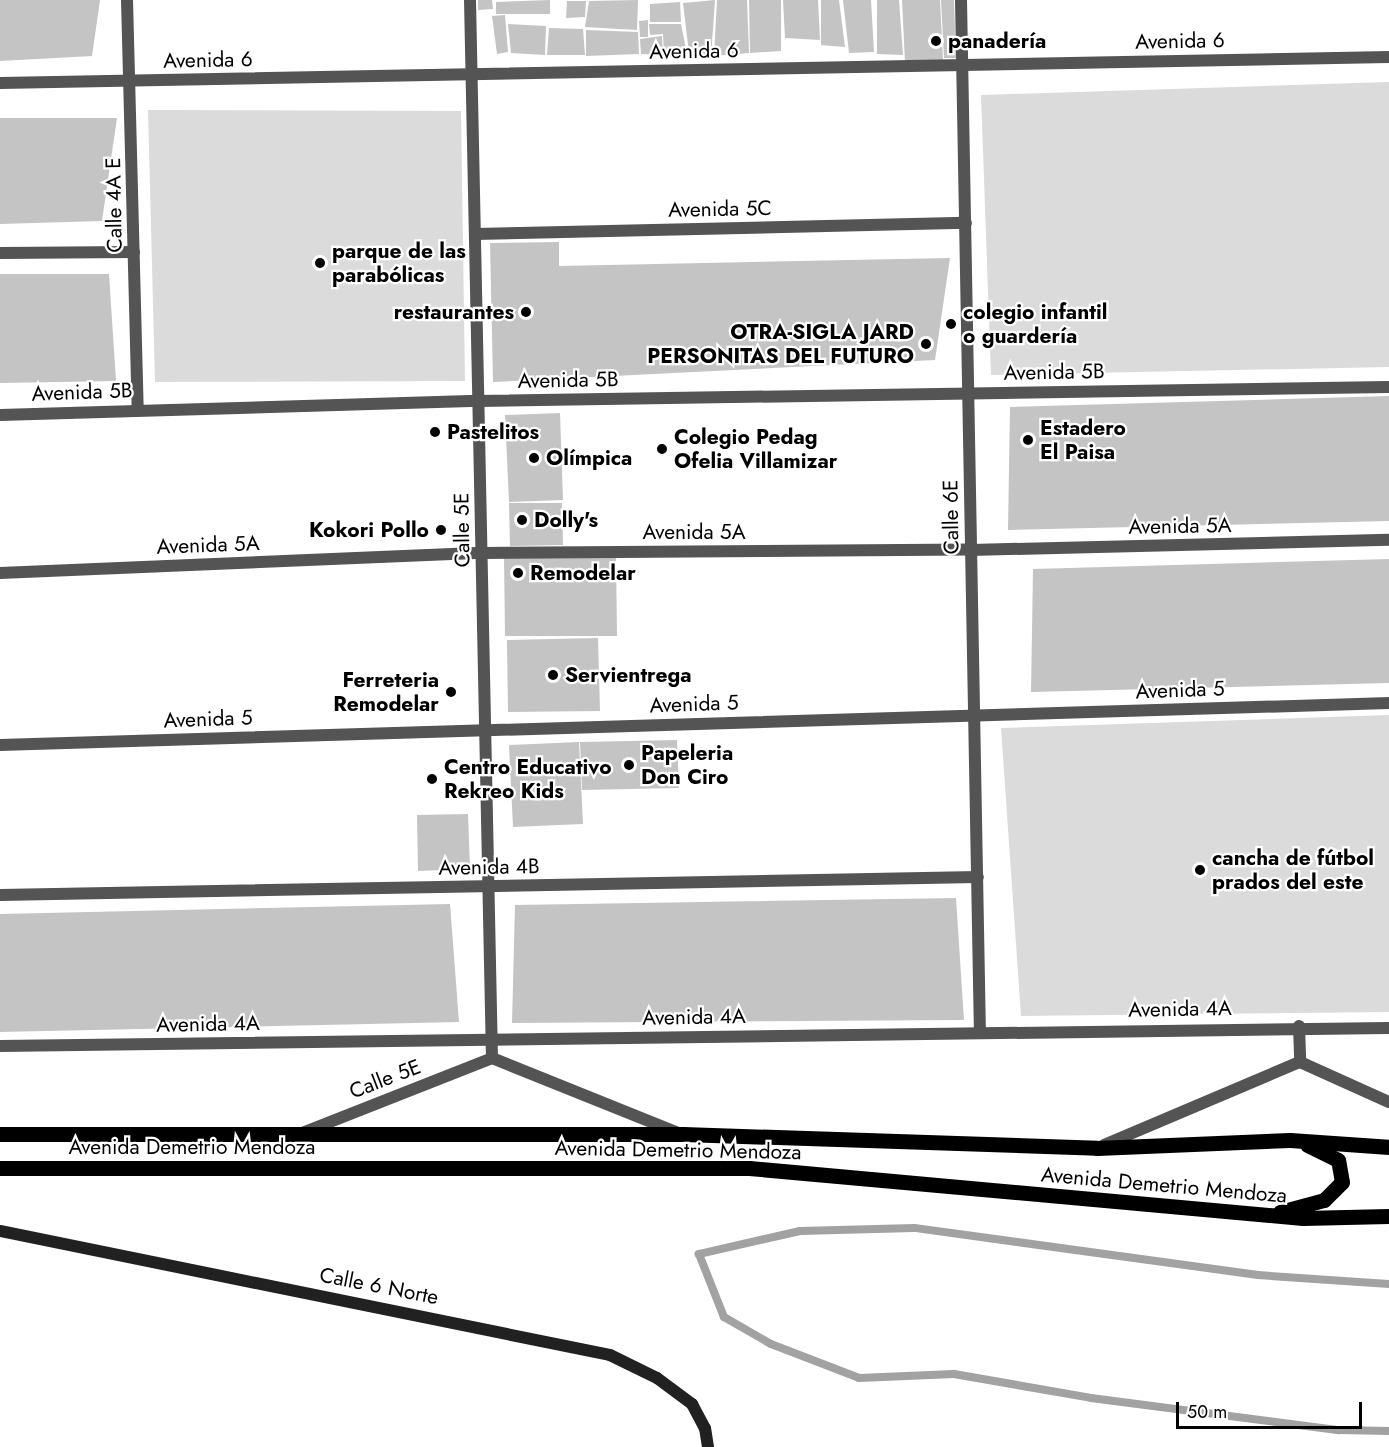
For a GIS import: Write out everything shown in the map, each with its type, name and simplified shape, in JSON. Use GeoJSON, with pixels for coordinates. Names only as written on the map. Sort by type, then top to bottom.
{"type":"FeatureCollection","features":[{"type":"Feature","properties":{"kind":"main road","name":"Avenida Demetrio Mendoza"},"geometry":{"type":"LineString","coordinates":[[0,1134],[292,1136],[683,1134],[1097,1148],[1290,1140],[1389,1147]]}},
{"type":"Feature","properties":{"kind":"main road"},"geometry":{"type":"LineString","coordinates":[[1265,1215],[1324,1200],[1342,1182],[1340,1165],[1334,1157],[1290,1140]]}},
{"type":"Feature","properties":{"kind":"main road","name":"Avenida Demetrio Mendoza"},"geometry":{"type":"LineString","coordinates":[[0,1168],[749,1168],[1265,1215],[1340,1219],[1389,1216]]}},
{"type":"Feature","properties":{"kind":"street","name":"Calle 4A E"},"geometry":{"type":"LineString","coordinates":[[127,0],[132,81],[138,410]]}},
{"type":"Feature","properties":{"kind":"street","name":"Calle 5E"},"geometry":{"type":"LineString","coordinates":[[292,1136],[492,1058],[494,1039],[470,0]]}},
{"type":"Feature","properties":{"kind":"street","name":"Calle 6E"},"geometry":{"type":"LineString","coordinates":[[961,0],[981,1034]]}},
{"type":"Feature","properties":{"kind":"street","name":"Avenida 6"},"geometry":{"type":"LineString","coordinates":[[0,83],[1389,57]]}},
{"type":"Feature","properties":{"kind":"street","name":"Avenida 5C"},"geometry":{"type":"LineString","coordinates":[[475,234],[966,223]]}},
{"type":"Feature","properties":{"kind":"street"},"geometry":{"type":"LineString","coordinates":[[0,253],[134,252]]}},
{"type":"Feature","properties":{"kind":"street","name":"Avenida 5B"},"geometry":{"type":"LineString","coordinates":[[0,415],[479,401],[1389,387]]}},
{"type":"Feature","properties":{"kind":"street","name":"Avenida 5A"},"geometry":{"type":"LineString","coordinates":[[0,573],[482,553],[971,550],[1389,540]]}},
{"type":"Feature","properties":{"kind":"street","name":"Avenida 5"},"geometry":{"type":"LineString","coordinates":[[0,745],[1389,703]]}},
{"type":"Feature","properties":{"kind":"street","name":"Avenida 4B"},"geometry":{"type":"LineString","coordinates":[[0,895],[978,878]]}},
{"type":"Feature","properties":{"kind":"street"},"geometry":{"type":"LineString","coordinates":[[1299,1026],[1300,1062]]}},
{"type":"Feature","properties":{"kind":"street","name":"Avenida 4A"},"geometry":{"type":"LineString","coordinates":[[0,1046],[981,1034],[1299,1026],[1389,1028]]}},
{"type":"Feature","properties":{"kind":"street"},"geometry":{"type":"LineString","coordinates":[[492,1058],[683,1134]]}},
{"type":"Feature","properties":{"kind":"street"},"geometry":{"type":"LineString","coordinates":[[1097,1148],[1300,1062],[1389,1102]]}},
{"type":"Feature","properties":{"kind":"street","name":"Calle 6 Norte"},"geometry":{"type":"LineString","coordinates":[[0,1231],[610,1355],[657,1378],[692,1404],[705,1428],[708,1447]]}},
{"type":"Feature","properties":{"kind":"shaded area"},"geometry":{"type":"Polygon","coordinates":[[[1389,82],[1389,367],[991,375],[981,95],[1389,82]]]}},
{"type":"Feature","properties":{"kind":"shaded area"},"geometry":{"type":"Polygon","coordinates":[[[148,110],[461,111],[465,381],[155,382],[148,110]]]}},
{"type":"Feature","properties":{"kind":"shaded area","name":"cancha de fútbol prados del este"},"geometry":{"type":"Polygon","coordinates":[[[1389,715],[1389,1012],[1021,1016],[1001,728],[1389,715]]]}},
{"type":"Feature","properties":{"kind":"building"},"geometry":{"type":"Polygon","coordinates":[[[0,0],[100,0],[92,56],[0,61],[0,0]]]}},
{"type":"Feature","properties":{"kind":"building"},"geometry":{"type":"Polygon","coordinates":[[[478,0],[492,0],[493,9],[478,10],[478,0]]]}},
{"type":"Feature","properties":{"kind":"building"},"geometry":{"type":"Polygon","coordinates":[[[550,0],[550,14],[496,14],[496,2],[550,0]]]}},
{"type":"Feature","properties":{"kind":"building"},"geometry":{"type":"Polygon","coordinates":[[[638,0],[637,30],[585,27],[589,1],[638,0]]]}},
{"type":"Feature","properties":{"kind":"building"},"geometry":{"type":"Polygon","coordinates":[[[715,0],[711,57],[689,53],[683,3],[715,0]]]}},
{"type":"Feature","properties":{"kind":"building"},"geometry":{"type":"Polygon","coordinates":[[[717,0],[747,0],[749,53],[714,56],[717,0]]]}},
{"type":"Feature","properties":{"kind":"building"},"geometry":{"type":"Polygon","coordinates":[[[749,0],[781,0],[781,51],[750,53],[749,0]]]}},
{"type":"Feature","properties":{"kind":"building"},"geometry":{"type":"Polygon","coordinates":[[[783,0],[818,0],[820,40],[785,38],[783,0]]]}},
{"type":"Feature","properties":{"kind":"building"},"geometry":{"type":"Polygon","coordinates":[[[821,0],[839,0],[845,47],[821,45],[821,0]]]}},
{"type":"Feature","properties":{"kind":"building"},"geometry":{"type":"Polygon","coordinates":[[[843,0],[871,0],[874,52],[849,53],[843,0]]]}},
{"type":"Feature","properties":{"kind":"building"},"geometry":{"type":"Polygon","coordinates":[[[877,0],[899,0],[903,55],[877,54],[877,0]]]}},
{"type":"Feature","properties":{"kind":"building"},"geometry":{"type":"Polygon","coordinates":[[[902,0],[940,0],[943,60],[905,62],[902,0]]]}},
{"type":"Feature","properties":{"kind":"building"},"geometry":{"type":"Polygon","coordinates":[[[941,0],[954,0],[956,58],[944,58],[941,0]]]}},
{"type":"Feature","properties":{"kind":"building"},"geometry":{"type":"Polygon","coordinates":[[[567,1],[586,1],[585,17],[566,18],[567,1]]]}},
{"type":"Feature","properties":{"kind":"building"},"geometry":{"type":"Polygon","coordinates":[[[680,2],[681,22],[650,22],[650,4],[680,2]]]}},
{"type":"Feature","properties":{"kind":"building"},"geometry":{"type":"Polygon","coordinates":[[[505,15],[508,52],[497,54],[492,16],[505,15]]]}},
{"type":"Feature","properties":{"kind":"building"},"geometry":{"type":"Polygon","coordinates":[[[648,20],[648,37],[640,37],[639,21],[648,20]]]}},
{"type":"Feature","properties":{"kind":"building"},"geometry":{"type":"Polygon","coordinates":[[[508,24],[546,26],[545,55],[511,53],[508,24]]]}},
{"type":"Feature","properties":{"kind":"building"},"geometry":{"type":"Polygon","coordinates":[[[649,24],[681,24],[687,54],[664,55],[663,34],[650,35],[649,24]]]}},
{"type":"Feature","properties":{"kind":"building"},"geometry":{"type":"Polygon","coordinates":[[[549,28],[583,29],[585,55],[547,55],[549,28]]]}},
{"type":"Feature","properties":{"kind":"building"},"geometry":{"type":"Polygon","coordinates":[[[586,30],[638,32],[639,54],[586,56],[586,30]]]}},
{"type":"Feature","properties":{"kind":"building"},"geometry":{"type":"Polygon","coordinates":[[[662,36],[663,55],[641,54],[640,39],[662,36]]]}},
{"type":"Feature","properties":{"kind":"building"},"geometry":{"type":"Polygon","coordinates":[[[0,118],[117,118],[102,221],[0,224],[0,118]]]}},
{"type":"Feature","properties":{"kind":"building"},"geometry":{"type":"Polygon","coordinates":[[[559,242],[559,266],[950,258],[935,360],[493,382],[490,243],[559,242]]]}},
{"type":"Feature","properties":{"kind":"building"},"geometry":{"type":"Polygon","coordinates":[[[0,274],[109,274],[116,381],[0,383],[0,274]]]}},
{"type":"Feature","properties":{"kind":"building"},"geometry":{"type":"Polygon","coordinates":[[[1389,396],[1389,521],[1008,530],[1010,407],[1389,396]]]}},
{"type":"Feature","properties":{"kind":"building","name":"Olímpica"},"geometry":{"type":"Polygon","coordinates":[[[560,413],[563,500],[509,502],[505,415],[560,413]]]}},
{"type":"Feature","properties":{"kind":"building"},"geometry":{"type":"Polygon","coordinates":[[[509,503],[562,503],[563,545],[510,546],[509,503]]]}},
{"type":"Feature","properties":{"kind":"building"},"geometry":{"type":"Polygon","coordinates":[[[504,557],[616,557],[617,636],[505,636],[504,557]]]}},
{"type":"Feature","properties":{"kind":"building"},"geometry":{"type":"Polygon","coordinates":[[[1389,559],[1389,683],[1031,692],[1033,569],[1389,559]]]}},
{"type":"Feature","properties":{"kind":"building","name":"Servientrega"},"geometry":{"type":"Polygon","coordinates":[[[598,638],[600,711],[508,712],[507,640],[598,638]]]}},
{"type":"Feature","properties":{"kind":"building","name":"Papeleria Don Ciro"},"geometry":{"type":"Polygon","coordinates":[[[677,740],[679,788],[582,790],[580,742],[677,740]]]}},
{"type":"Feature","properties":{"kind":"building"},"geometry":{"type":"Polygon","coordinates":[[[579,742],[583,824],[513,827],[509,745],[579,742]]]}},
{"type":"Feature","properties":{"kind":"building"},"geometry":{"type":"Polygon","coordinates":[[[468,814],[470,869],[418,871],[417,815],[468,814]]]}},
{"type":"Feature","properties":{"kind":"building"},"geometry":{"type":"Polygon","coordinates":[[[956,898],[964,1020],[512,1023],[515,905],[956,898]]]}},
{"type":"Feature","properties":{"kind":"building"},"geometry":{"type":"Polygon","coordinates":[[[450,904],[459,1022],[0,1032],[0,914],[450,904]]]}},
{"type":"Feature","properties":{"kind":"waterway"},"geometry":{"type":"LineString","coordinates":[[1389,1284],[1258,1275],[914,1228],[800,1231],[699,1254],[724,1317],[771,1344],[859,1378],[954,1374],[1091,1398],[1339,1430],[1389,1431]]}},
{"type":"Feature","properties":{"kind":"place","name":"panadería"},"geometry":{"type":"Point","coordinates":[936,41]}},
{"type":"Feature","properties":{"kind":"place","name":"parque de las parabólicas"},"geometry":{"type":"Point","coordinates":[320,263]}},
{"type":"Feature","properties":{"kind":"place","name":"restaurantes"},"geometry":{"type":"Point","coordinates":[526,312]}},
{"type":"Feature","properties":{"kind":"place","name":"colegio infantil o guardería"},"geometry":{"type":"Point","coordinates":[951,324]}},
{"type":"Feature","properties":{"kind":"place","name":"OTRA-SIGLA JARD PERSONITAS DEL FUTURO"},"geometry":{"type":"Point","coordinates":[926,344]}},
{"type":"Feature","properties":{"kind":"place","name":"Pastelitos"},"geometry":{"type":"Point","coordinates":[435,432]}},
{"type":"Feature","properties":{"kind":"place","name":"Estadero El Paisa"},"geometry":{"type":"Point","coordinates":[1028,440]}},
{"type":"Feature","properties":{"kind":"place","name":"Colegio Pedag Ofelia Villamizar"},"geometry":{"type":"Point","coordinates":[662,449]}},
{"type":"Feature","properties":{"kind":"place","name":"Olímpica"},"geometry":{"type":"Point","coordinates":[534,458]}},
{"type":"Feature","properties":{"kind":"place","name":"Dolly's"},"geometry":{"type":"Point","coordinates":[522,520]}},
{"type":"Feature","properties":{"kind":"place","name":"Kokori Pollo"},"geometry":{"type":"Point","coordinates":[441,530]}},
{"type":"Feature","properties":{"kind":"place","name":"Remodelar"},"geometry":{"type":"Point","coordinates":[518,573]}},
{"type":"Feature","properties":{"kind":"place","name":"Servientrega"},"geometry":{"type":"Point","coordinates":[553,675]}},
{"type":"Feature","properties":{"kind":"place","name":"Ferreteria Remodelar"},"geometry":{"type":"Point","coordinates":[451,692]}},
{"type":"Feature","properties":{"kind":"place","name":"Papeleria Don Ciro"},"geometry":{"type":"Point","coordinates":[629,765]}},
{"type":"Feature","properties":{"kind":"place","name":"Centro Educativo Rekreo Kids"},"geometry":{"type":"Point","coordinates":[432,779]}},
{"type":"Feature","properties":{"kind":"place","name":"cancha de fútbol prados del este"},"geometry":{"type":"Point","coordinates":[1200,870]}}]}
